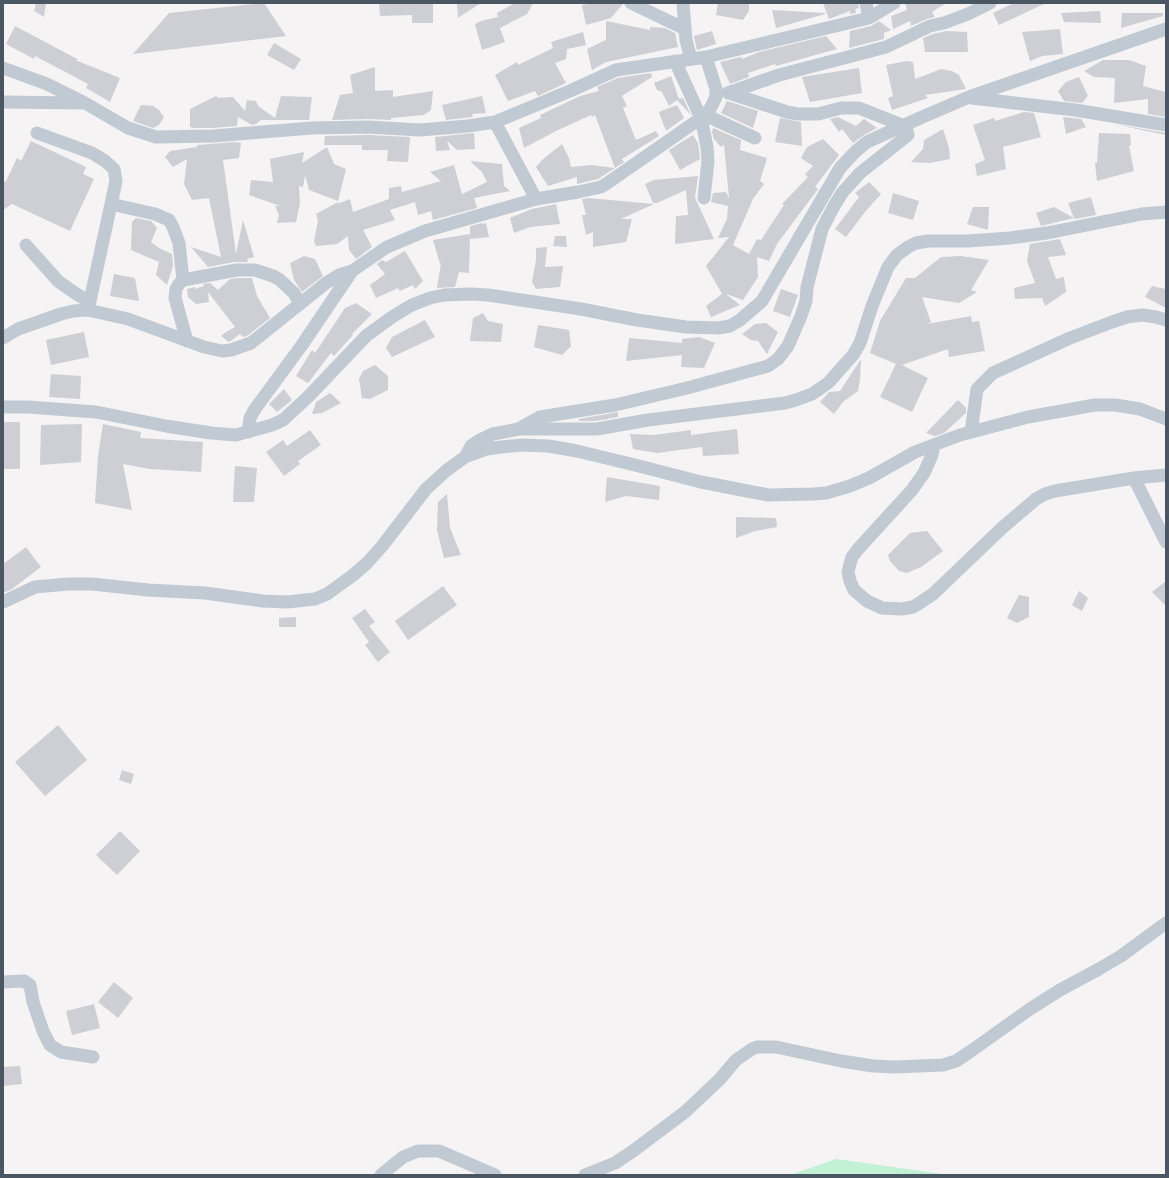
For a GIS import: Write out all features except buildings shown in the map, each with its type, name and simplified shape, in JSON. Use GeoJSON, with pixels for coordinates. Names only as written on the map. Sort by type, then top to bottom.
{"type":"FeatureCollection","features":[{"type":"Feature","properties":{"kind":"street"},"geometry":{"type":"LineString","coordinates":[[631,3],[685,29]]}},
{"type":"Feature","properties":{"kind":"street"},"geometry":{"type":"LineString","coordinates":[[683,3],[685,29],[691,59]]}},
{"type":"Feature","properties":{"kind":"street"},"geometry":{"type":"LineString","coordinates":[[866,3],[869,18]]}},
{"type":"Feature","properties":{"kind":"street"},"geometry":{"type":"LineString","coordinates":[[3,68],[47,84],[86,103],[128,128],[156,137],[213,136],[312,128],[368,127],[420,130],[495,122],[616,70],[706,57],[869,18],[894,3]]}},
{"type":"Feature","properties":{"kind":"street"},"geometry":{"type":"LineString","coordinates":[[26,245],[58,280],[89,304],[204,348],[222,351],[231,350],[251,342],[332,279],[352,271],[387,247],[407,238],[452,223],[536,199],[601,187],[703,116],[714,102],[723,95],[779,75],[886,47],[930,26],[944,23],[968,14],[990,3]]}},
{"type":"Feature","properties":{"kind":"street"},"geometry":{"type":"LineString","coordinates":[[3,406],[96,412],[137,422],[226,435],[236,435],[248,432],[283,420],[366,336],[392,316],[412,305],[430,298],[471,294],[488,295],[686,327],[718,328],[730,326],[740,320],[762,301],[840,168],[867,142],[969,97],[1166,29]]}},
{"type":"Feature","properties":{"kind":"street"},"geometry":{"type":"LineString","coordinates":[[519,429],[540,417],[615,405],[768,366],[778,358],[788,346],[801,316],[806,301],[822,229],[834,206],[842,193],[860,173],[908,135],[907,130],[902,126],[859,108],[841,108],[818,114],[798,114],[723,95],[715,83],[706,57]]}},
{"type":"Feature","properties":{"kind":"street"},"geometry":{"type":"LineString","coordinates":[[675,61],[703,116],[708,161],[704,198]]}},
{"type":"Feature","properties":{"kind":"street"},"geometry":{"type":"LineString","coordinates":[[969,97],[1069,109],[1166,125]]}},
{"type":"Feature","properties":{"kind":"street"},"geometry":{"type":"LineString","coordinates":[[3,102],[86,103]]}},
{"type":"Feature","properties":{"kind":"street"},"geometry":{"type":"LineString","coordinates":[[703,116],[754,138]]}},
{"type":"Feature","properties":{"kind":"street"},"geometry":{"type":"LineString","coordinates":[[495,122],[536,199]]}},
{"type":"Feature","properties":{"kind":"street"},"geometry":{"type":"LineString","coordinates":[[37,133],[92,154],[105,161],[114,169],[116,181],[89,304]]}},
{"type":"Feature","properties":{"kind":"street"},"geometry":{"type":"LineString","coordinates":[[111,204],[155,214],[169,220],[179,243],[183,280]]}},
{"type":"Feature","properties":{"kind":"street"},"geometry":{"type":"LineString","coordinates":[[465,457],[471,446],[480,440],[493,434],[519,429],[597,430],[648,420],[727,411],[785,403],[796,400],[812,394],[828,383],[853,354],[860,343],[872,306],[888,267],[897,255],[908,247],[928,240],[982,240],[1047,233],[1163,213]]}},
{"type":"Feature","properties":{"kind":"street"},"geometry":{"type":"LineString","coordinates":[[187,341],[175,298],[176,289],[183,280],[237,270],[255,270],[280,280],[294,293],[300,304]]}},
{"type":"Feature","properties":{"kind":"street"},"geometry":{"type":"LineString","coordinates":[[248,432],[250,418],[255,409],[302,345],[352,271]]}},
{"type":"Feature","properties":{"kind":"street"},"geometry":{"type":"LineString","coordinates":[[3,338],[18,329],[73,311],[89,304]]}},
{"type":"Feature","properties":{"kind":"street"},"geometry":{"type":"LineString","coordinates":[[971,432],[977,389],[993,373],[1070,338],[1127,317],[1148,316],[1166,320]]}},
{"type":"Feature","properties":{"kind":"street"},"geometry":{"type":"LineString","coordinates":[[3,330],[18,329]]}},
{"type":"Feature","properties":{"kind":"street"},"geometry":{"type":"LineString","coordinates":[[3,602],[35,588],[68,584],[92,584],[148,590],[205,593],[263,601],[287,602],[315,599],[327,594],[367,563],[383,545],[426,489],[447,470],[465,457],[487,449],[501,446],[522,445],[553,447],[635,465],[701,482],[768,495],[814,494],[826,493],[850,486],[869,478],[915,452],[934,445],[971,432],[1028,417],[1095,405],[1130,406],[1166,419]]}},
{"type":"Feature","properties":{"kind":"street"},"geometry":{"type":"LineString","coordinates":[[553,447],[556,430]]}},
{"type":"Feature","properties":{"kind":"street"},"geometry":{"type":"LineString","coordinates":[[934,445],[930,461],[912,490],[852,557],[848,572],[854,590],[867,601],[882,608],[901,609],[913,607],[933,594],[1002,528],[1036,499],[1055,491],[1134,478],[1166,475]]}},
{"type":"Feature","properties":{"kind":"street"},"geometry":{"type":"LineString","coordinates":[[1134,478],[1166,542]]}},
{"type":"Feature","properties":{"kind":"street"},"geometry":{"type":"LineString","coordinates":[[584,1175],[615,1163],[634,1151],[685,1112],[720,1079],[736,1060],[752,1049],[757,1047],[776,1047],[841,1061],[873,1066],[895,1067],[943,1065],[956,1061],[1030,1009],[1060,990],[1121,956],[1166,924]]}},
{"type":"Feature","properties":{"kind":"street"},"geometry":{"type":"LineString","coordinates":[[3,982],[24,981],[30,984],[33,1002],[40,1024],[50,1045],[61,1052],[93,1057]]}},
{"type":"Feature","properties":{"kind":"street"},"geometry":{"type":"LineString","coordinates":[[381,1175],[403,1157],[418,1151],[439,1151],[495,1175]]}},
{"type":"Feature","properties":{"kind":"green space"},"geometry":{"type":"Polygon","coordinates":[[[836,1159],[950,1175],[790,1175],[836,1159]]]}}]}
